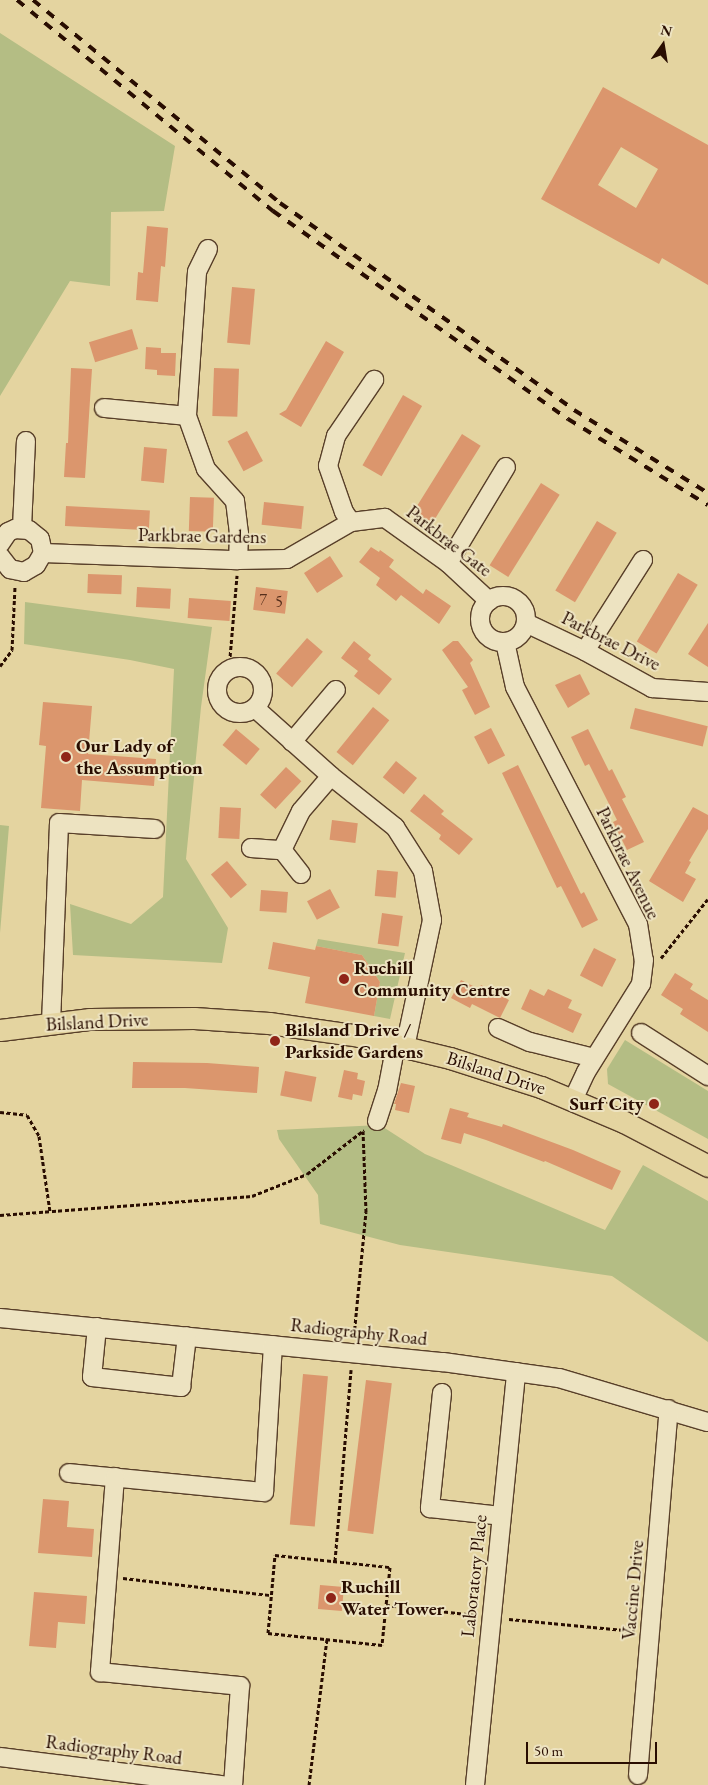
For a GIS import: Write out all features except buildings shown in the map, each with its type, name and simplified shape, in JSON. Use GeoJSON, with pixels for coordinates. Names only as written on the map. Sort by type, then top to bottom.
{"type":"FeatureCollection","features":[{"type":"Feature","properties":{"kind":"main road","name":"Bilsland Drive"},"geometry":{"type":"LineString","coordinates":[[0,1030],[50,1023],[119,1018],[240,1020],[335,1032],[401,1046],[498,1072],[573,1100],[647,1133],[708,1166]]}},
{"type":"Feature","properties":{"kind":"street"},"geometry":{"type":"LineString","coordinates":[[208,249],[197,272],[187,416],[206,469],[235,501],[239,534],[238,560]]}},
{"type":"Feature","properties":{"kind":"street"},"geometry":{"type":"LineString","coordinates":[[351,522],[344,512],[328,466],[336,436],[374,380]]}},
{"type":"Feature","properties":{"kind":"street"},"geometry":{"type":"LineString","coordinates":[[104,408],[187,416]]}},
{"type":"Feature","properties":{"kind":"street"},"geometry":{"type":"LineString","coordinates":[[22,528],[26,440]]}},
{"type":"Feature","properties":{"kind":"street"},"geometry":{"type":"LineString","coordinates":[[448,563],[506,467]]}},
{"type":"Feature","properties":{"kind":"street","name":"Parkbrae Gate"},"geometry":{"type":"LineString","coordinates":[[351,522],[385,518],[448,563],[489,601]]}},
{"type":"Feature","properties":{"kind":"street","name":"Parkbrae Gardens"},"geometry":{"type":"LineString","coordinates":[[43,552],[238,560],[286,559],[351,522]]}},
{"type":"Feature","properties":{"kind":"street"},"geometry":{"type":"LineString","coordinates":[[0,544],[8,532],[22,528],[29,530],[40,539],[43,552],[36,566],[24,572],[16,571],[4,564],[0,556]]}},
{"type":"Feature","properties":{"kind":"street"},"geometry":{"type":"LineString","coordinates":[[585,651],[643,560]]}},
{"type":"Feature","properties":{"kind":"street"},"geometry":{"type":"LineString","coordinates":[[504,596],[512,597],[524,608],[526,623],[519,636],[505,642],[490,639],[481,628],[480,613],[489,601],[504,596]]}},
{"type":"Feature","properties":{"kind":"street","name":"Parkbrae Drive"},"geometry":{"type":"LineString","coordinates":[[526,623],[585,651],[652,688],[708,692]]}},
{"type":"Feature","properties":{"kind":"street","name":"Parkbrae Avenue"},"geometry":{"type":"LineString","coordinates":[[505,642],[515,687],[638,924],[644,960],[641,984],[579,1083],[573,1100]]}},
{"type":"Feature","properties":{"kind":"street"},"geometry":{"type":"LineString","coordinates":[[242,667],[254,671],[261,680],[262,700],[255,708],[247,712],[235,711],[221,702],[217,692],[218,684],[229,669],[242,667]]}},
{"type":"Feature","properties":{"kind":"street"},"geometry":{"type":"LineString","coordinates":[[292,742],[336,690]]}},
{"type":"Feature","properties":{"kind":"street"},"geometry":{"type":"LineString","coordinates":[[255,708],[331,776],[395,827],[424,871],[432,920],[401,1046],[387,1091],[368,1124]]}},
{"type":"Feature","properties":{"kind":"street"},"geometry":{"type":"LineString","coordinates":[[282,850],[301,811],[331,776]]}},
{"type":"Feature","properties":{"kind":"street"},"geometry":{"type":"LineString","coordinates":[[50,1023],[59,823],[155,829]]}},
{"type":"Feature","properties":{"kind":"street"},"geometry":{"type":"LineString","coordinates":[[251,848],[282,850],[301,874]]}},
{"type":"Feature","properties":{"kind":"street"},"geometry":{"type":"LineString","coordinates":[[498,1028],[530,1042],[594,1058]]}},
{"type":"Feature","properties":{"kind":"street"},"geometry":{"type":"LineString","coordinates":[[641,1033],[708,1076]]}},
{"type":"Feature","properties":{"kind":"street","name":"Radiography Road"},"geometry":{"type":"LineString","coordinates":[[0,1318],[443,1362],[559,1378],[708,1422]]}},
{"type":"Feature","properties":{"kind":"street"},"geometry":{"type":"LineString","coordinates":[[97,1327],[92,1377],[100,1378],[181,1386],[187,1336]]}},
{"type":"Feature","properties":{"kind":"street"},"geometry":{"type":"LineString","coordinates":[[69,1473],[264,1492],[273,1345]]}},
{"type":"Feature","properties":{"kind":"street","name":"Laboratory Place"},"geometry":{"type":"LineString","coordinates":[[475,1785],[516,1372]]}},
{"type":"Feature","properties":{"kind":"street"},"geometry":{"type":"LineString","coordinates":[[442,1393],[430,1508],[501,1516]]}},
{"type":"Feature","properties":{"kind":"street","name":"Vaccine Drive"},"geometry":{"type":"LineString","coordinates":[[638,1775],[669,1409]]}},
{"type":"Feature","properties":{"kind":"street"},"geometry":{"type":"LineString","coordinates":[[115,1477],[100,1672],[240,1686],[233,1785]]}},
{"type":"Feature","properties":{"kind":"street","name":"Radiography Road"},"geometry":{"type":"LineString","coordinates":[[0,1757],[130,1779],[223,1785]]}},
{"type":"Feature","properties":{"kind":"path"},"geometry":{"type":"LineString","coordinates":[[229,669],[238,560]]}},
{"type":"Feature","properties":{"kind":"path"},"geometry":{"type":"LineString","coordinates":[[0,666],[12,650],[16,571]]}},
{"type":"Feature","properties":{"kind":"path"},"geometry":{"type":"LineString","coordinates":[[659,961],[708,899]]}},
{"type":"Feature","properties":{"kind":"path"},"geometry":{"type":"LineString","coordinates":[[0,1112],[27,1115],[39,1136],[50,1211]]}},
{"type":"Feature","properties":{"kind":"path"},"geometry":{"type":"LineString","coordinates":[[0,1215],[252,1196],[306,1174],[368,1124]]}},
{"type":"Feature","properties":{"kind":"path"},"geometry":{"type":"LineString","coordinates":[[335,1561],[366,1212],[368,1124]]}},
{"type":"Feature","properties":{"kind":"path"},"geometry":{"type":"LineString","coordinates":[[275,1555],[335,1561],[390,1566],[382,1645],[268,1634],[275,1555]]}},
{"type":"Feature","properties":{"kind":"path"},"geometry":{"type":"LineString","coordinates":[[107,1576],[272,1595]]}},
{"type":"Feature","properties":{"kind":"path"},"geometry":{"type":"LineString","coordinates":[[386,1606],[651,1632]]}},
{"type":"Feature","properties":{"kind":"path"},"geometry":{"type":"LineString","coordinates":[[309,1785],[327,1639]]}},
{"type":"Feature","properties":{"kind":"green space"},"geometry":{"type":"Polygon","coordinates":[[[0,33],[175,146],[164,211],[111,212],[110,286],[70,281],[0,396],[0,33]]]}},
{"type":"Feature","properties":{"kind":"green space"},"geometry":{"type":"Polygon","coordinates":[[[25,602],[212,627],[201,707],[186,859],[228,928],[222,963],[73,955],[70,904],[131,924],[163,897],[174,669],[130,660],[24,644],[25,602]]]}},
{"type":"Feature","properties":{"kind":"green space"},"geometry":{"type":"Polygon","coordinates":[[[0,825],[9,826],[0,933],[0,825]]]}},
{"type":"Feature","properties":{"kind":"green space"},"geometry":{"type":"Polygon","coordinates":[[[318,939],[405,953],[390,1019],[374,1016],[380,982],[362,955],[316,946],[318,939]]]}},
{"type":"Feature","properties":{"kind":"green space"},"geometry":{"type":"Polygon","coordinates":[[[625,1040],[708,1091],[708,1139],[608,1084],[607,1069],[625,1040]]]}},
{"type":"Feature","properties":{"kind":"green space"},"geometry":{"type":"Polygon","coordinates":[[[380,1125],[425,1154],[605,1230],[643,1165],[708,1201],[708,1342],[612,1276],[400,1245],[320,1224],[318,1195],[279,1139],[277,1130],[380,1125]]]}},
{"type":"Feature","properties":{"kind":"railway"},"geometry":{"type":"LineString","coordinates":[[17,0],[273,211],[568,419],[708,505]]}},
{"type":"Feature","properties":{"kind":"railway"},"geometry":{"type":"LineString","coordinates":[[33,0],[280,203],[574,410],[708,493]]}},
{"type":"Feature","properties":{"kind":"place","name":"Our Lady of the Assumption"},"geometry":{"type":"Point","coordinates":[66,757]}},
{"type":"Feature","properties":{"kind":"place","name":"Ruchill Community Centre"},"geometry":{"type":"Point","coordinates":[344,979]}},
{"type":"Feature","properties":{"kind":"place","name":"Bilsland Drive / Parkside Gardens"},"geometry":{"type":"Point","coordinates":[275,1041]}},
{"type":"Feature","properties":{"kind":"place","name":"Surf City"},"geometry":{"type":"Point","coordinates":[654,1104]}},
{"type":"Feature","properties":{"kind":"place","name":"Ruchill Water Tower"},"geometry":{"type":"Point","coordinates":[331,1598]}}]}
